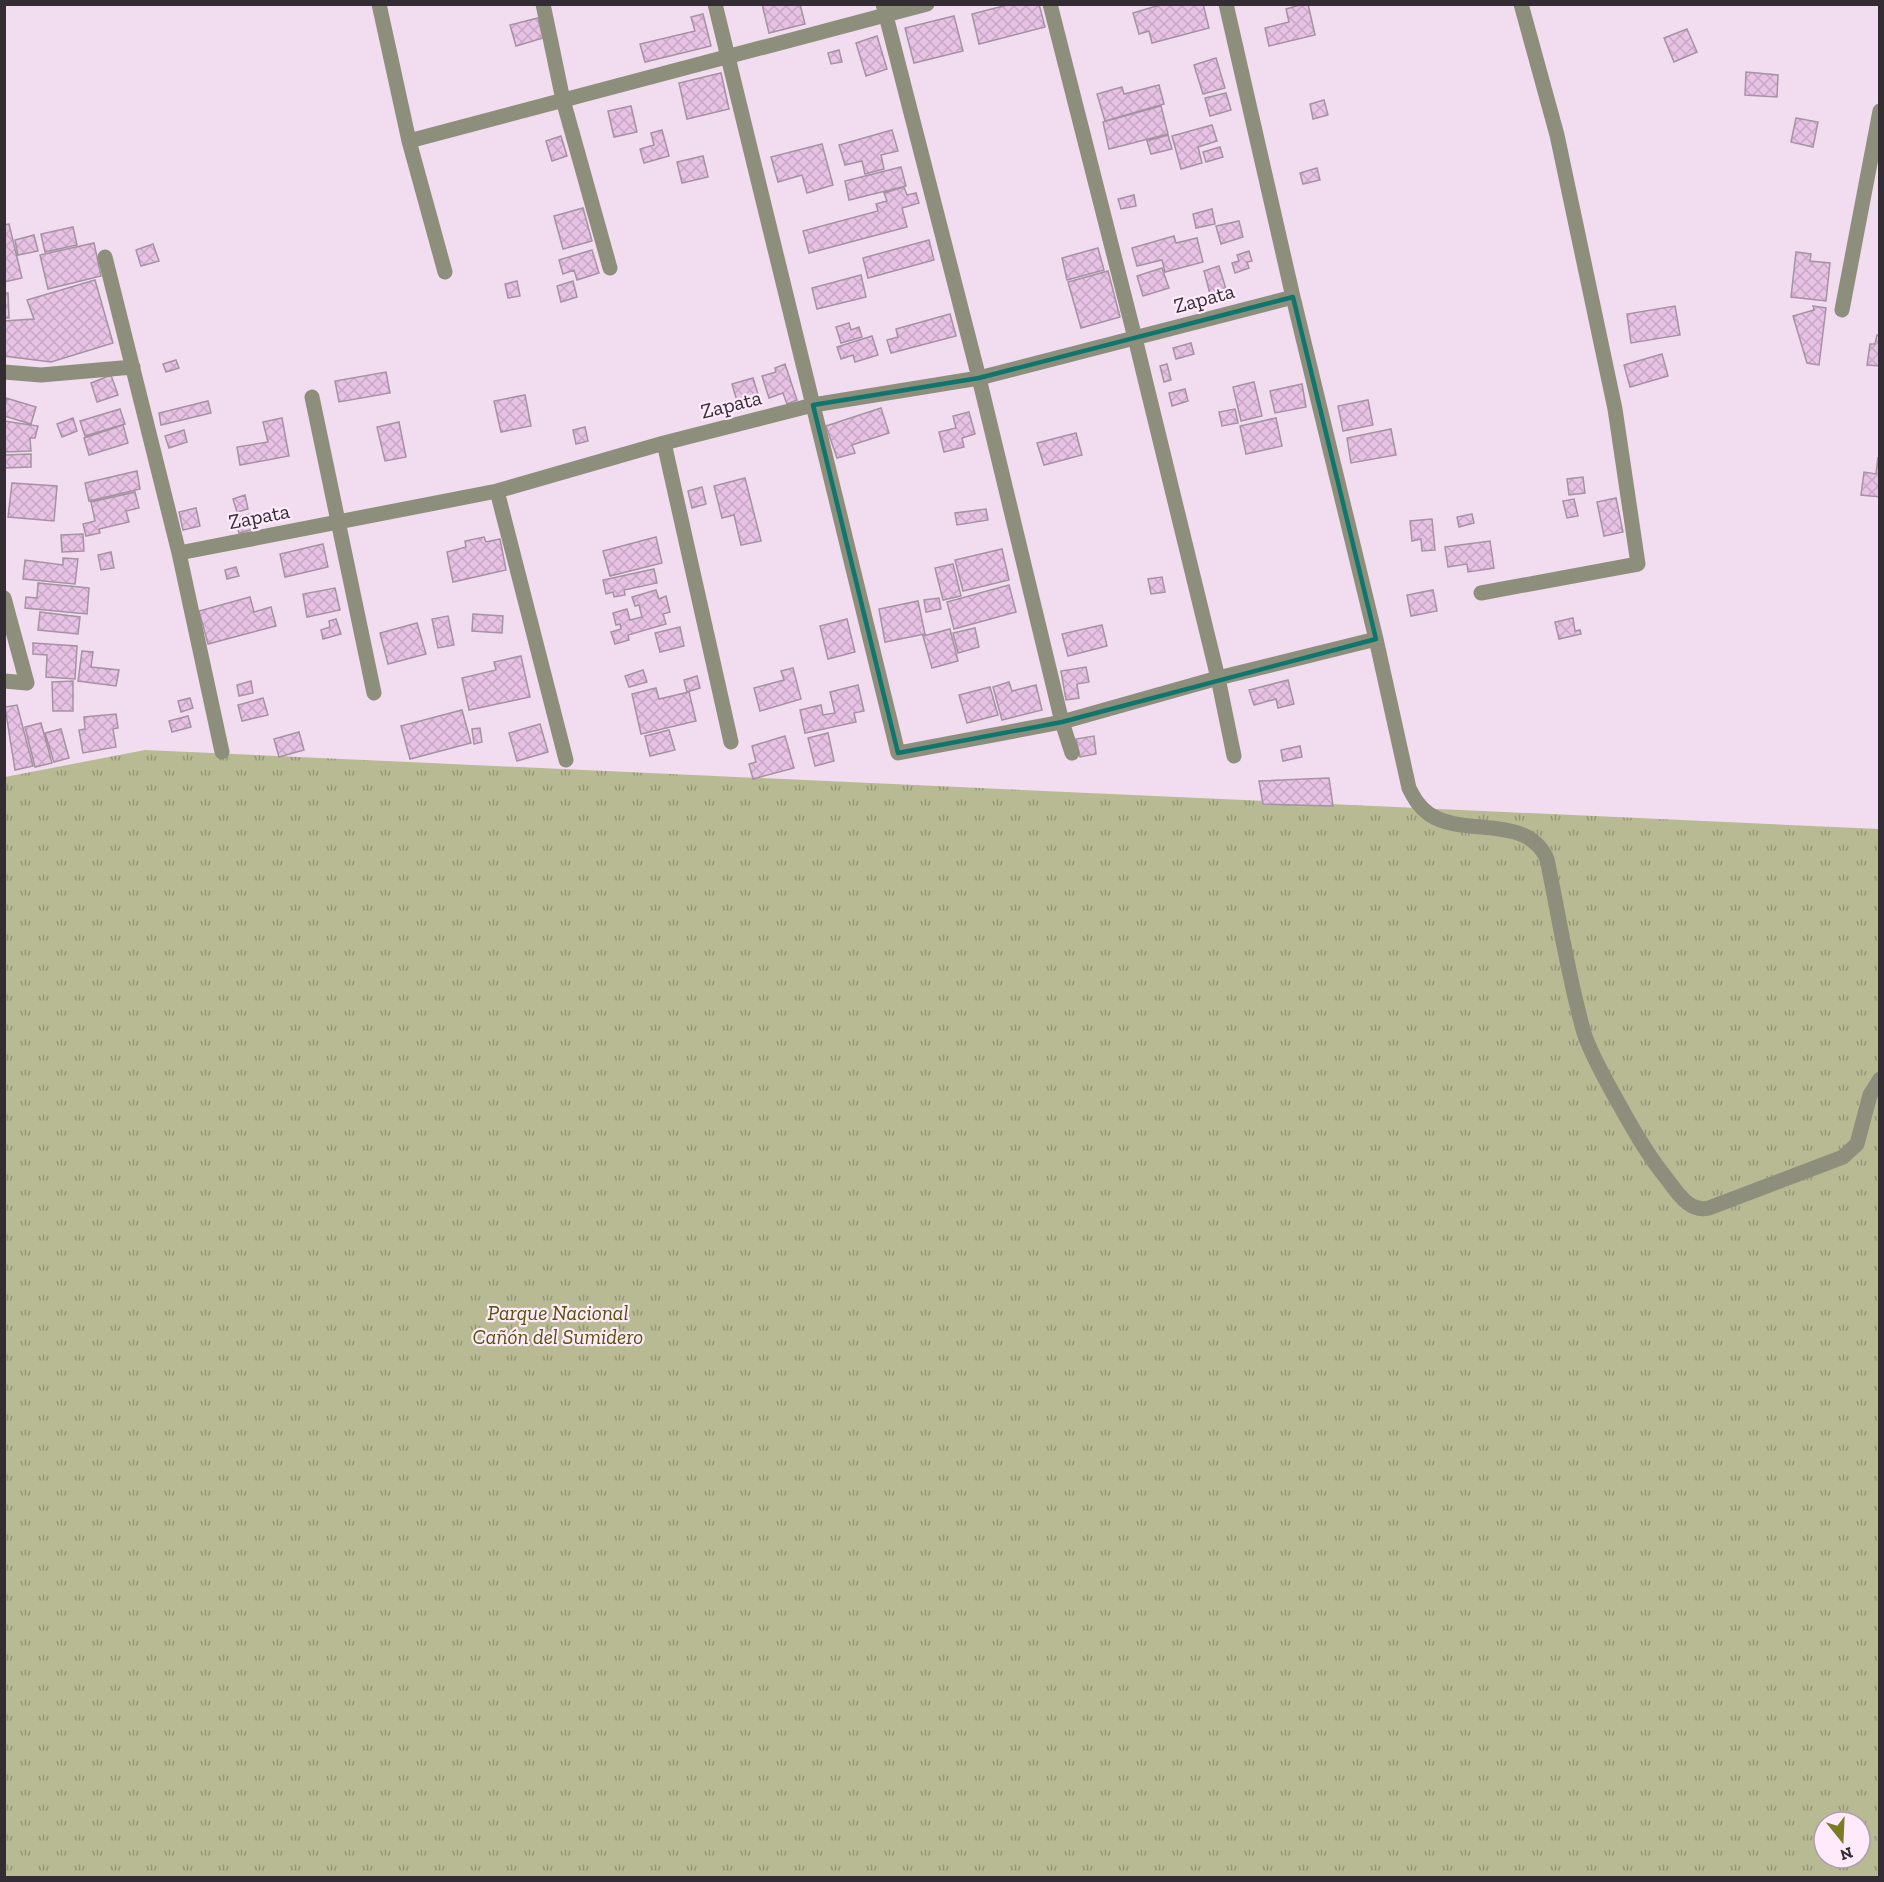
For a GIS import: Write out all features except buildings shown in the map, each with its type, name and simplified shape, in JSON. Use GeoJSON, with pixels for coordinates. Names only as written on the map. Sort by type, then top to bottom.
{"type":"FeatureCollection","features":[{"type":"Feature","properties":{"kind":"street"},"geometry":{"type":"LineString","coordinates":[[379,4],[409,141],[446,272]]}},
{"type":"Feature","properties":{"kind":"street"},"geometry":{"type":"LineString","coordinates":[[543,4],[563,100],[610,268]]}},
{"type":"Feature","properties":{"kind":"street"},"geometry":{"type":"LineString","coordinates":[[715,4],[898,753],[1062,722],[1218,678],[1376,639]]}},
{"type":"Feature","properties":{"kind":"street"},"geometry":{"type":"LineString","coordinates":[[409,141],[729,57],[884,10],[927,4]]}},
{"type":"Feature","properties":{"kind":"street"},"geometry":{"type":"LineString","coordinates":[[1050,4],[1135,338],[1218,678],[1234,756]]}},
{"type":"Feature","properties":{"kind":"street"},"geometry":{"type":"LineString","coordinates":[[1226,4],[1409,788],[1416,802],[1429,814],[1445,821],[1512,831],[1529,836],[1538,843],[1547,859],[1585,1035],[1604,1077],[1650,1159],[1683,1200],[1698,1208],[1709,1208],[1843,1157],[1857,1144],[1870,1095],[1880,1079]]}},
{"type":"Feature","properties":{"kind":"street"},"geometry":{"type":"LineString","coordinates":[[1481,593],[1638,564],[1613,397],[1557,135],[1521,4]]}},
{"type":"Feature","properties":{"kind":"street"},"geometry":{"type":"LineString","coordinates":[[884,10],[979,378],[1062,722],[1072,753]]}},
{"type":"Feature","properties":{"kind":"street"},"geometry":{"type":"LineString","coordinates":[[1842,310],[1880,111]]}},
{"type":"Feature","properties":{"kind":"street"},"geometry":{"type":"LineString","coordinates":[[105,257],[178,553],[222,752]]}},
{"type":"Feature","properties":{"kind":"street","name":"Zapata"},"geometry":{"type":"LineString","coordinates":[[178,553],[497,491],[664,443],[813,405],[979,378],[1293,297]]}},
{"type":"Feature","properties":{"kind":"street"},"geometry":{"type":"LineString","coordinates":[[4,372],[41,375],[133,367]]}},
{"type":"Feature","properties":{"kind":"street"},"geometry":{"type":"LineString","coordinates":[[312,397],[374,693]]}},
{"type":"Feature","properties":{"kind":"street"},"geometry":{"type":"LineString","coordinates":[[664,443],[731,742]]}},
{"type":"Feature","properties":{"kind":"street"},"geometry":{"type":"LineString","coordinates":[[497,491],[567,760]]}},
{"type":"Feature","properties":{"kind":"street"},"geometry":{"type":"LineString","coordinates":[[4,598],[27,683],[4,681]]}},
{"type":"Feature","properties":{"kind":"highlighted area"},"geometry":{"type":"Polygon","coordinates":[[[1293,297],[1376,639],[1062,722],[898,753],[813,405],[979,378],[1293,297]]]}},
{"type":"Feature","properties":{"kind":"green space","name":"Parque Nacional Cañón del Sumidero"},"geometry":{"type":"Polygon","coordinates":[[[145,750],[1879,829],[1879,1877],[5,1878],[5,777],[145,750]]]}}]}
